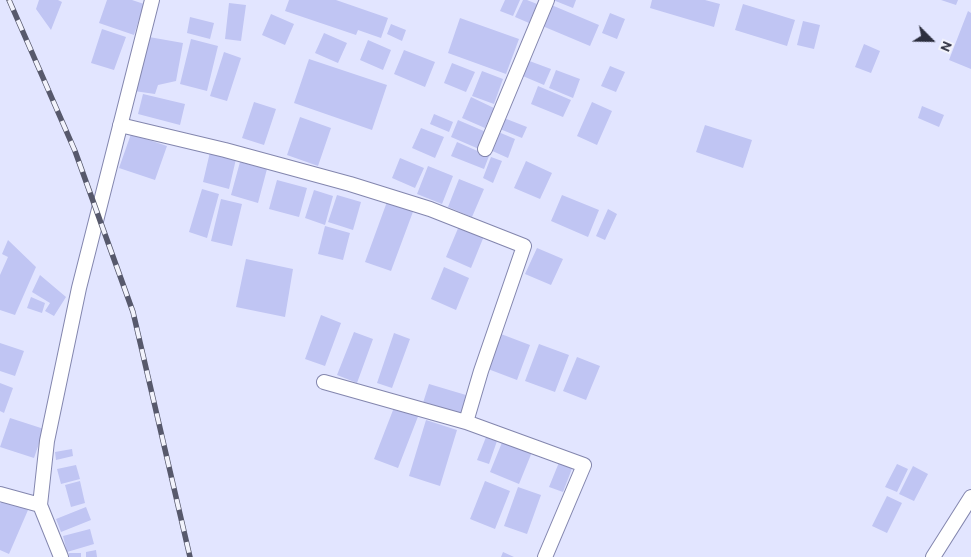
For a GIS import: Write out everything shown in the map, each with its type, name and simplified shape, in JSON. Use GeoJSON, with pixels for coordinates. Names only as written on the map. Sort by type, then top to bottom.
{"type":"FeatureCollection","features":[{"type":"Feature","properties":{"kind":"street"},"geometry":{"type":"LineString","coordinates":[[61,557],[40,505],[47,441],[79,288],[152,0]]}},
{"type":"Feature","properties":{"kind":"street"},"geometry":{"type":"LineString","coordinates":[[485,149],[547,0]]}},
{"type":"Feature","properties":{"kind":"street"},"geometry":{"type":"LineString","coordinates":[[120,125],[225,150],[350,184],[430,209],[524,246],[480,371],[466,422]]}},
{"type":"Feature","properties":{"kind":"street"},"geometry":{"type":"LineString","coordinates":[[324,382],[466,422],[584,465],[545,557]]}},
{"type":"Feature","properties":{"kind":"street"},"geometry":{"type":"LineString","coordinates":[[0,494],[40,505]]}},
{"type":"Feature","properties":{"kind":"street"},"geometry":{"type":"LineString","coordinates":[[933,557],[971,497]]}},
{"type":"Feature","properties":{"kind":"building"},"geometry":{"type":"Polygon","coordinates":[[[39,0],[58,0],[62,2],[51,30],[36,9],[39,0]]]}},
{"type":"Feature","properties":{"kind":"building"},"geometry":{"type":"Polygon","coordinates":[[[107,0],[132,0],[144,4],[134,35],[99,23],[107,0]]]}},
{"type":"Feature","properties":{"kind":"building"},"geometry":{"type":"Polygon","coordinates":[[[289,0],[336,0],[388,18],[381,38],[358,30],[356,35],[285,11],[289,0]]]}},
{"type":"Feature","properties":{"kind":"building"},"geometry":{"type":"Polygon","coordinates":[[[505,0],[520,0],[513,16],[500,11],[505,0]]]}},
{"type":"Feature","properties":{"kind":"building"},"geometry":{"type":"Polygon","coordinates":[[[523,0],[537,4],[529,23],[515,17],[523,0]]]}},
{"type":"Feature","properties":{"kind":"building"},"geometry":{"type":"Polygon","coordinates":[[[553,0],[576,0],[573,8],[553,0]]]}},
{"type":"Feature","properties":{"kind":"building"},"geometry":{"type":"Polygon","coordinates":[[[652,0],[705,0],[720,4],[714,27],[650,8],[652,0]]]}},
{"type":"Feature","properties":{"kind":"building"},"geometry":{"type":"Polygon","coordinates":[[[941,0],[958,0],[956,5],[941,0]]]}},
{"type":"Feature","properties":{"kind":"building"},"geometry":{"type":"Polygon","coordinates":[[[229,3],[246,5],[241,41],[225,39],[229,3]]]}},
{"type":"Feature","properties":{"kind":"building"},"geometry":{"type":"Polygon","coordinates":[[[549,4],[599,25],[590,46],[540,25],[549,4]]]}},
{"type":"Feature","properties":{"kind":"building"},"geometry":{"type":"Polygon","coordinates":[[[743,4],[795,20],[787,46],[735,30],[743,4]]]}},
{"type":"Feature","properties":{"kind":"building"},"geometry":{"type":"Polygon","coordinates":[[[968,11],[971,13],[971,69],[949,60],[968,11]]]}},
{"type":"Feature","properties":{"kind":"building"},"geometry":{"type":"Polygon","coordinates":[[[610,13],[625,19],[617,39],[602,33],[610,13]]]}},
{"type":"Feature","properties":{"kind":"building"},"geometry":{"type":"Polygon","coordinates":[[[271,14],[294,24],[285,45],[262,35],[271,14]]]}},
{"type":"Feature","properties":{"kind":"building"},"geometry":{"type":"Polygon","coordinates":[[[190,17],[214,23],[210,39],[187,33],[190,17]]]}},
{"type":"Feature","properties":{"kind":"building"},"geometry":{"type":"Polygon","coordinates":[[[460,18],[519,39],[506,74],[448,53],[460,18]]]}},
{"type":"Feature","properties":{"kind":"building"},"geometry":{"type":"Polygon","coordinates":[[[803,21],[820,25],[814,49],[797,45],[803,21]]]}},
{"type":"Feature","properties":{"kind":"building"},"geometry":{"type":"Polygon","coordinates":[[[391,24],[406,30],[402,41],[387,34],[391,24]]]}},
{"type":"Feature","properties":{"kind":"building"},"geometry":{"type":"Polygon","coordinates":[[[102,29],[126,37],[114,70],[91,63],[102,29]]]}},
{"type":"Feature","properties":{"kind":"building"},"geometry":{"type":"Polygon","coordinates":[[[324,33],[347,43],[338,63],[315,53],[324,33]]]}},
{"type":"Feature","properties":{"kind":"building"},"geometry":{"type":"Polygon","coordinates":[[[149,37],[183,43],[176,81],[158,85],[155,94],[134,91],[149,37]]]}},
{"type":"Feature","properties":{"kind":"building"},"geometry":{"type":"Polygon","coordinates":[[[191,39],[218,46],[207,91],[180,84],[191,39]]]}},
{"type":"Feature","properties":{"kind":"building"},"geometry":{"type":"Polygon","coordinates":[[[368,40],[391,50],[383,70],[360,60],[368,40]]]}},
{"type":"Feature","properties":{"kind":"building"},"geometry":{"type":"Polygon","coordinates":[[[864,44],[880,51],[871,73],[855,67],[864,44]]]}},
{"type":"Feature","properties":{"kind":"building"},"geometry":{"type":"Polygon","coordinates":[[[404,50],[435,62],[425,87],[394,74],[404,50]]]}},
{"type":"Feature","properties":{"kind":"building"},"geometry":{"type":"Polygon","coordinates":[[[224,52],[241,58],[227,101],[210,96],[224,52]]]}},
{"type":"Feature","properties":{"kind":"building"},"geometry":{"type":"Polygon","coordinates":[[[309,59],[387,85],[372,130],[294,103],[309,59]]]}},
{"type":"Feature","properties":{"kind":"building"},"geometry":{"type":"Polygon","coordinates":[[[524,59],[551,69],[544,85],[518,74],[524,59]]]}},
{"type":"Feature","properties":{"kind":"building"},"geometry":{"type":"Polygon","coordinates":[[[452,63],[475,72],[466,92],[444,83],[452,63]]]}},
{"type":"Feature","properties":{"kind":"building"},"geometry":{"type":"Polygon","coordinates":[[[610,66],[625,72],[616,92],[601,86],[610,66]]]}},
{"type":"Feature","properties":{"kind":"building"},"geometry":{"type":"Polygon","coordinates":[[[556,70],[580,79],[573,98],[549,88],[556,70]]]}},
{"type":"Feature","properties":{"kind":"building"},"geometry":{"type":"Polygon","coordinates":[[[482,71],[503,79],[494,104],[472,96],[482,71]]]}},
{"type":"Feature","properties":{"kind":"building"},"geometry":{"type":"Polygon","coordinates":[[[538,86],[571,100],[563,117],[531,104],[538,86]]]}},
{"type":"Feature","properties":{"kind":"building"},"geometry":{"type":"Polygon","coordinates":[[[143,94],[185,104],[180,125],[138,114],[143,94]]]}},
{"type":"Feature","properties":{"kind":"building"},"geometry":{"type":"Polygon","coordinates":[[[471,97],[494,108],[485,128],[462,118],[471,97]]]}},
{"type":"Feature","properties":{"kind":"building"},"geometry":{"type":"Polygon","coordinates":[[[254,102],[276,109],[264,145],[242,138],[254,102]]]}},
{"type":"Feature","properties":{"kind":"building"},"geometry":{"type":"Polygon","coordinates":[[[592,102],[612,111],[597,145],[577,136],[592,102]]]}},
{"type":"Feature","properties":{"kind":"building"},"geometry":{"type":"Polygon","coordinates":[[[922,106],[944,115],[939,127],[918,118],[922,106]]]}},
{"type":"Feature","properties":{"kind":"building"},"geometry":{"type":"Polygon","coordinates":[[[434,114],[453,122],[449,132],[430,124],[434,114]]]}},
{"type":"Feature","properties":{"kind":"building"},"geometry":{"type":"Polygon","coordinates":[[[300,117],[331,128],[318,166],[287,155],[300,117]]]}},
{"type":"Feature","properties":{"kind":"building"},"geometry":{"type":"Polygon","coordinates":[[[504,118],[527,127],[522,138],[500,129],[504,118]]]}},
{"type":"Feature","properties":{"kind":"building"},"geometry":{"type":"Polygon","coordinates":[[[458,120],[486,132],[479,149],[451,137],[458,120]]]}},
{"type":"Feature","properties":{"kind":"building"},"geometry":{"type":"Polygon","coordinates":[[[705,125],[752,140],[743,168],[696,152],[705,125]]]}},
{"type":"Feature","properties":{"kind":"building"},"geometry":{"type":"Polygon","coordinates":[[[421,128],[444,137],[435,158],[412,148],[421,128]]]}},
{"type":"Feature","properties":{"kind":"building"},"geometry":{"type":"Polygon","coordinates":[[[496,131],[515,139],[508,158],[488,149],[496,131]]]}},
{"type":"Feature","properties":{"kind":"building"},"geometry":{"type":"Polygon","coordinates":[[[131,134],[167,146],[155,180],[119,168],[131,134]]]}},
{"type":"Feature","properties":{"kind":"building"},"geometry":{"type":"Polygon","coordinates":[[[457,142],[489,156],[484,169],[451,156],[457,142]]]}},
{"type":"Feature","properties":{"kind":"building"},"geometry":{"type":"Polygon","coordinates":[[[210,152],[236,159],[229,189],[203,182],[210,152]]]}},
{"type":"Feature","properties":{"kind":"building"},"geometry":{"type":"Polygon","coordinates":[[[491,157],[502,161],[493,183],[483,178],[491,157]]]}},
{"type":"Feature","properties":{"kind":"building"},"geometry":{"type":"Polygon","coordinates":[[[400,158],[424,168],[415,188],[392,178],[400,158]]]}},
{"type":"Feature","properties":{"kind":"building"},"geometry":{"type":"Polygon","coordinates":[[[526,161],[552,173],[540,199],[514,188],[526,161]]]}},
{"type":"Feature","properties":{"kind":"building"},"geometry":{"type":"Polygon","coordinates":[[[240,162],[267,169],[258,203],[231,195],[240,162]]]}},
{"type":"Feature","properties":{"kind":"building"},"geometry":{"type":"Polygon","coordinates":[[[428,166],[453,176],[442,204],[417,194],[428,166]]]}},
{"type":"Feature","properties":{"kind":"building"},"geometry":{"type":"Polygon","coordinates":[[[459,179],[484,189],[472,217],[448,207],[459,179]]]}},
{"type":"Feature","properties":{"kind":"building"},"geometry":{"type":"Polygon","coordinates":[[[277,180],[307,188],[299,217],[269,209],[277,180]]]}},
{"type":"Feature","properties":{"kind":"building"},"geometry":{"type":"Polygon","coordinates":[[[202,189],[219,194],[207,238],[189,232],[202,189]]]}},
{"type":"Feature","properties":{"kind":"building"},"geometry":{"type":"Polygon","coordinates":[[[314,190],[333,196],[325,225],[305,218],[314,190]]]}},
{"type":"Feature","properties":{"kind":"building"},"geometry":{"type":"Polygon","coordinates":[[[337,195],[361,202],[353,230],[328,222],[337,195]]]}},
{"type":"Feature","properties":{"kind":"building"},"geometry":{"type":"Polygon","coordinates":[[[562,195],[599,210],[588,237],[551,221],[562,195]]]}},
{"type":"Feature","properties":{"kind":"building"},"geometry":{"type":"Polygon","coordinates":[[[221,199],[242,204],[232,246],[211,241],[221,199]]]}},
{"type":"Feature","properties":{"kind":"building"},"geometry":{"type":"Polygon","coordinates":[[[388,199],[414,209],[391,271],[365,262],[388,199]]]}},
{"type":"Feature","properties":{"kind":"building"},"geometry":{"type":"Polygon","coordinates":[[[608,209],[617,214],[605,240],[596,236],[608,209]]]}},
{"type":"Feature","properties":{"kind":"building"},"geometry":{"type":"Polygon","coordinates":[[[325,226],[350,233],[343,260],[318,254],[325,226]]]}},
{"type":"Feature","properties":{"kind":"building"},"geometry":{"type":"Polygon","coordinates":[[[459,226],[484,236],[471,268],[446,257],[459,226]]]}},
{"type":"Feature","properties":{"kind":"building"},"geometry":{"type":"Polygon","coordinates":[[[8,240],[36,267],[15,315],[0,310],[0,275],[8,257],[2,254],[8,240]]]}},
{"type":"Feature","properties":{"kind":"building"},"geometry":{"type":"Polygon","coordinates":[[[537,248],[563,259],[551,285],[525,274],[537,248]]]}},
{"type":"Feature","properties":{"kind":"building"},"geometry":{"type":"Polygon","coordinates":[[[246,259],[293,269],[285,317],[236,307],[246,259]]]}},
{"type":"Feature","properties":{"kind":"building"},"geometry":{"type":"Polygon","coordinates":[[[444,267],[469,278],[456,310],[431,299],[444,267]]]}},
{"type":"Feature","properties":{"kind":"building"},"geometry":{"type":"Polygon","coordinates":[[[40,275],[66,297],[54,316],[45,311],[50,303],[32,292],[40,275]]]}},
{"type":"Feature","properties":{"kind":"building"},"geometry":{"type":"Polygon","coordinates":[[[31,297],[45,303],[42,313],[27,308],[31,297]]]}},
{"type":"Feature","properties":{"kind":"building"},"geometry":{"type":"Polygon","coordinates":[[[321,315],[341,323],[325,366],[305,359],[321,315]]]}},
{"type":"Feature","properties":{"kind":"building"},"geometry":{"type":"Polygon","coordinates":[[[354,332],[373,339],[357,383],[337,375],[354,332]]]}},
{"type":"Feature","properties":{"kind":"building"},"geometry":{"type":"Polygon","coordinates":[[[394,333],[410,339],[392,388],[377,383],[394,333]]]}},
{"type":"Feature","properties":{"kind":"building"},"geometry":{"type":"Polygon","coordinates":[[[501,334],[530,345],[517,380],[488,369],[501,334]]]}},
{"type":"Feature","properties":{"kind":"building"},"geometry":{"type":"Polygon","coordinates":[[[0,343],[24,351],[15,376],[0,371],[0,343]]]}},
{"type":"Feature","properties":{"kind":"building"},"geometry":{"type":"Polygon","coordinates":[[[539,344],[569,355],[555,392],[525,381],[539,344]]]}},
{"type":"Feature","properties":{"kind":"building"},"geometry":{"type":"Polygon","coordinates":[[[577,357],[600,366],[586,400],[563,391],[577,357]]]}},
{"type":"Feature","properties":{"kind":"building"},"geometry":{"type":"Polygon","coordinates":[[[0,383],[13,388],[4,413],[0,411],[0,383]]]}},
{"type":"Feature","properties":{"kind":"building"},"geometry":{"type":"Polygon","coordinates":[[[429,384],[466,395],[460,416],[422,406],[429,384]]]}},
{"type":"Feature","properties":{"kind":"building"},"geometry":{"type":"Polygon","coordinates":[[[395,405],[419,414],[398,468],[374,459],[395,405]]]}},
{"type":"Feature","properties":{"kind":"building"},"geometry":{"type":"Polygon","coordinates":[[[10,418],[44,429],[34,458],[0,447],[10,418]]]}},
{"type":"Feature","properties":{"kind":"building"},"geometry":{"type":"Polygon","coordinates":[[[426,420],[457,430],[440,486],[409,476],[426,420]]]}},
{"type":"Feature","properties":{"kind":"building"},"geometry":{"type":"Polygon","coordinates":[[[486,437],[497,441],[489,464],[477,460],[486,437]]]}},
{"type":"Feature","properties":{"kind":"building"},"geometry":{"type":"Polygon","coordinates":[[[503,440],[532,452],[519,484],[490,472],[503,440]]]}},
{"type":"Feature","properties":{"kind":"building"},"geometry":{"type":"Polygon","coordinates":[[[72,449],[73,456],[56,460],[55,452],[72,449]]]}},
{"type":"Feature","properties":{"kind":"building"},"geometry":{"type":"Polygon","coordinates":[[[560,460],[573,466],[563,492],[549,487],[560,460]]]}},
{"type":"Feature","properties":{"kind":"building"},"geometry":{"type":"Polygon","coordinates":[[[897,464],[908,469],[897,492],[885,487],[897,464]]]}},
{"type":"Feature","properties":{"kind":"building"},"geometry":{"type":"Polygon","coordinates":[[[76,465],[80,479],[61,484],[57,469],[76,465]]]}},
{"type":"Feature","properties":{"kind":"building"},"geometry":{"type":"Polygon","coordinates":[[[913,466],[928,474],[914,501],[899,494],[913,466]]]}},
{"type":"Feature","properties":{"kind":"building"},"geometry":{"type":"Polygon","coordinates":[[[80,481],[85,503],[71,507],[65,485],[80,481]]]}},
{"type":"Feature","properties":{"kind":"building"},"geometry":{"type":"Polygon","coordinates":[[[485,481],[510,491],[495,529],[470,519],[485,481]]]}},
{"type":"Feature","properties":{"kind":"building"},"geometry":{"type":"Polygon","coordinates":[[[518,487],[541,495],[527,534],[504,526],[518,487]]]}},
{"type":"Feature","properties":{"kind":"building"},"geometry":{"type":"Polygon","coordinates":[[[887,496],[902,503],[887,533],[872,526],[887,496]]]}},
{"type":"Feature","properties":{"kind":"building"},"geometry":{"type":"Polygon","coordinates":[[[2,499],[28,510],[9,554],[0,550],[0,504],[2,499]]]}},
{"type":"Feature","properties":{"kind":"building"},"geometry":{"type":"Polygon","coordinates":[[[86,507],[91,520],[61,532],[56,519],[86,507]]]}},
{"type":"Feature","properties":{"kind":"building"},"geometry":{"type":"Polygon","coordinates":[[[90,529],[94,544],[67,552],[63,536],[90,529]]]}},
{"type":"Feature","properties":{"kind":"building"},"geometry":{"type":"Polygon","coordinates":[[[96,550],[97,557],[86,557],[86,552],[96,550]]]}},
{"type":"Feature","properties":{"kind":"building"},"geometry":{"type":"Polygon","coordinates":[[[503,552],[514,557],[501,557],[503,552]]]}},
{"type":"Feature","properties":{"kind":"building"},"geometry":{"type":"Polygon","coordinates":[[[69,553],[81,553],[81,557],[69,557],[69,553]]]}},
{"type":"Feature","properties":{"kind":"railway"},"geometry":{"type":"LineString","coordinates":[[9,0],[75,151],[133,312],[190,557]]}}]}
